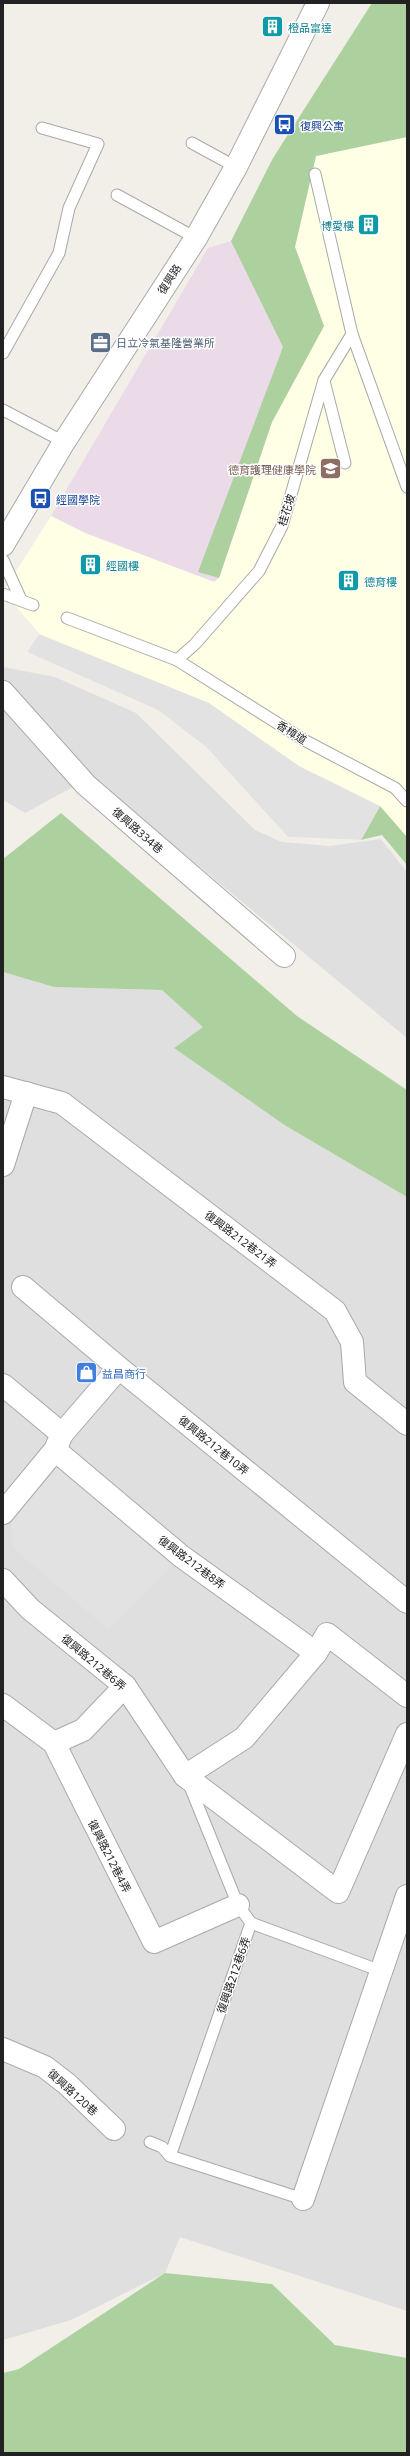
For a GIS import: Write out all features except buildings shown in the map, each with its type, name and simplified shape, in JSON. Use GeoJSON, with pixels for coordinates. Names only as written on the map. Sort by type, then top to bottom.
{"type":"FeatureCollection","features":[{"type":"Feature","properties":{"kind":"street","name":"復興路"},"geometry":{"type":"LineString","coordinates":[[3,544],[64,442],[196,238],[236,167],[318,3]]}},
{"type":"Feature","properties":{"kind":"street","name":"復興路334巷"},"geometry":{"type":"LineString","coordinates":[[3,692],[86,785],[284,956]]}},
{"type":"Feature","properties":{"kind":"street","name":"復興路212巷21弄"},"geometry":{"type":"LineString","coordinates":[[3,1087],[62,1103],[335,1311],[352,1342],[355,1382],[407,1424]]}},
{"type":"Feature","properties":{"kind":"street"},"geometry":{"type":"LineString","coordinates":[[5,1153],[26,1093]]}},
{"type":"Feature","properties":{"kind":"street","name":"復興路212巷10弄"},"geometry":{"type":"LineString","coordinates":[[23,1287],[119,1368],[407,1602]]}},
{"type":"Feature","properties":{"kind":"street"},"geometry":{"type":"LineString","coordinates":[[3,1513],[119,1368]]}},
{"type":"Feature","properties":{"kind":"street","name":"復興路212巷8弄"},"geometry":{"type":"LineString","coordinates":[[3,1385],[59,1442],[181,1556],[316,1653]]}},
{"type":"Feature","properties":{"kind":"street","name":"復興路212巷6弄"},"geometry":{"type":"LineString","coordinates":[[3,1580],[30,1609],[125,1686],[185,1776]]}},
{"type":"Feature","properties":{"kind":"street"},"geometry":{"type":"LineString","coordinates":[[407,1696],[327,1634],[316,1653],[244,1738],[185,1776],[338,1892],[407,1734]]}},
{"type":"Feature","properties":{"kind":"street"},"geometry":{"type":"LineString","coordinates":[[54,1743],[83,1730],[125,1686]]}},
{"type":"Feature","properties":{"kind":"street","name":"復興路212巷4弄"},"geometry":{"type":"LineString","coordinates":[[3,1705],[54,1743],[154,1942],[238,1905]]}},
{"type":"Feature","properties":{"kind":"street"},"geometry":{"type":"LineString","coordinates":[[303,2199],[407,1896]]}},
{"type":"Feature","properties":{"kind":"street","name":"復興路120巷"},"geometry":{"type":"LineString","coordinates":[[4,2053],[45,2067],[67,2084],[114,2129]]}},
{"type":"Feature","properties":{"kind":"lane"},"geometry":{"type":"LineString","coordinates":[[3,353],[59,253],[69,208],[98,144],[42,128]]}},
{"type":"Feature","properties":{"kind":"lane"},"geometry":{"type":"LineString","coordinates":[[192,143],[236,167]]}},
{"type":"Feature","properties":{"kind":"lane"},"geometry":{"type":"LineString","coordinates":[[316,174],[352,334],[407,487]]}},
{"type":"Feature","properties":{"kind":"lane"},"geometry":{"type":"LineString","coordinates":[[117,195],[196,238]]}},
{"type":"Feature","properties":{"kind":"lane","name":"桂花坡"},"geometry":{"type":"LineString","coordinates":[[177,660],[195,644],[259,571],[282,526],[324,380],[352,334]]}},
{"type":"Feature","properties":{"kind":"lane"},"geometry":{"type":"LineString","coordinates":[[324,380],[345,463]]}},
{"type":"Feature","properties":{"kind":"lane"},"geometry":{"type":"LineString","coordinates":[[3,410],[64,442]]}},
{"type":"Feature","properties":{"kind":"lane"},"geometry":{"type":"LineString","coordinates":[[3,560],[21,600]]}},
{"type":"Feature","properties":{"kind":"lane"},"geometry":{"type":"LineString","coordinates":[[3,594],[33,605]]}},
{"type":"Feature","properties":{"kind":"lane"},"geometry":{"type":"LineString","coordinates":[[68,618],[177,660]]}},
{"type":"Feature","properties":{"kind":"lane","name":"香樟道"},"geometry":{"type":"LineString","coordinates":[[177,660],[304,740],[395,788],[407,801]]}},
{"type":"Feature","properties":{"kind":"lane","name":"復興路212巷6弄"},"geometry":{"type":"LineString","coordinates":[[170,2156],[250,1923],[238,1905],[185,1776]]}},
{"type":"Feature","properties":{"kind":"lane"},"geometry":{"type":"LineString","coordinates":[[250,1923],[381,1971]]}},
{"type":"Feature","properties":{"kind":"lane"},"geometry":{"type":"LineString","coordinates":[[150,2142],[162,2147],[170,2156],[303,2199]]}},
{"type":"Feature","properties":{"kind":"shaded area","name":"德育護理健康學院"},"geometry":{"type":"Polygon","coordinates":[[[407,137],[407,837],[380,807],[361,840],[288,837],[206,747],[158,710],[27,652],[39,633],[3,592],[51,516],[85,533],[214,582],[219,578],[272,422],[324,326],[295,247],[316,156],[407,137]]]}},
{"type":"Feature","properties":{"kind":"shaded area"},"geometry":{"type":"Polygon","coordinates":[[[231,241],[295,247],[324,326],[219,578],[214,582],[85,533],[51,516],[208,248],[231,241]]]}},
{"type":"Feature","properties":{"kind":"shaded area"},"geometry":{"type":"Polygon","coordinates":[[[39,634],[209,703],[299,766],[380,806],[361,840],[288,837],[206,747],[158,710],[27,652],[39,634]]]}},
{"type":"Feature","properties":{"kind":"shaded area"},"geometry":{"type":"Polygon","coordinates":[[[3,667],[55,677],[136,713],[255,830],[282,842],[330,846],[381,839],[407,872],[407,1038],[91,777],[25,813],[3,800],[3,667]]]}},
{"type":"Feature","properties":{"kind":"shaded area"},"geometry":{"type":"Polygon","coordinates":[[[3,972],[54,987],[162,990],[204,1027],[175,1047],[286,1126],[407,1197],[407,2311],[180,2237],[165,2273],[71,2320],[3,2340],[3,972]]]}},
{"type":"Feature","properties":{"kind":"shaded area"},"geometry":{"type":"Polygon","coordinates":[[[55,1450],[181,1556],[109,1630],[13,1548],[9,1507],[55,1450]]]}},
{"type":"Feature","properties":{"kind":"green space"},"geometry":{"type":"Polygon","coordinates":[[[372,3],[407,3],[407,137],[316,156],[295,247],[324,326],[272,422],[219,578],[198,572],[283,347],[231,241],[273,158],[372,3]]]}},
{"type":"Feature","properties":{"kind":"green space"},"geometry":{"type":"Polygon","coordinates":[[[380,806],[407,837],[407,865],[382,835],[361,840],[380,806]]]}},
{"type":"Feature","properties":{"kind":"green space"},"geometry":{"type":"Polygon","coordinates":[[[61,813],[297,1016],[407,1090],[407,1197],[286,1126],[174,1048],[203,1027],[162,990],[54,987],[3,972],[3,859],[61,813]]]}},
{"type":"Feature","properties":{"kind":"green space"},"geometry":{"type":"Polygon","coordinates":[[[165,2273],[272,2284],[335,2345],[407,2358],[407,2453],[3,2453],[3,2373],[19,2369],[165,2273]]]}},
{"type":"Feature","properties":{"kind":"place","name":"橙品富達"},"geometry":{"type":"Point","coordinates":[273,27]}},
{"type":"Feature","properties":{"kind":"place","name":"復興公寓"},"geometry":{"type":"Point","coordinates":[284,125]}},
{"type":"Feature","properties":{"kind":"place","name":"博愛樓"},"geometry":{"type":"Point","coordinates":[369,225]}},
{"type":"Feature","properties":{"kind":"place","name":"日立冷氣基隆營業所"},"geometry":{"type":"Point","coordinates":[100,342]}},
{"type":"Feature","properties":{"kind":"place","name":"德育護理健康學院"},"geometry":{"type":"Point","coordinates":[331,469]}},
{"type":"Feature","properties":{"kind":"place","name":"經國學院"},"geometry":{"type":"Point","coordinates":[40,499]}},
{"type":"Feature","properties":{"kind":"place","name":"經國樓"},"geometry":{"type":"Point","coordinates":[90,565]}},
{"type":"Feature","properties":{"kind":"place","name":"德育樓"},"geometry":{"type":"Point","coordinates":[348,581]}},
{"type":"Feature","properties":{"kind":"place","name":"益昌商行"},"geometry":{"type":"Point","coordinates":[87,1373]}}]}
